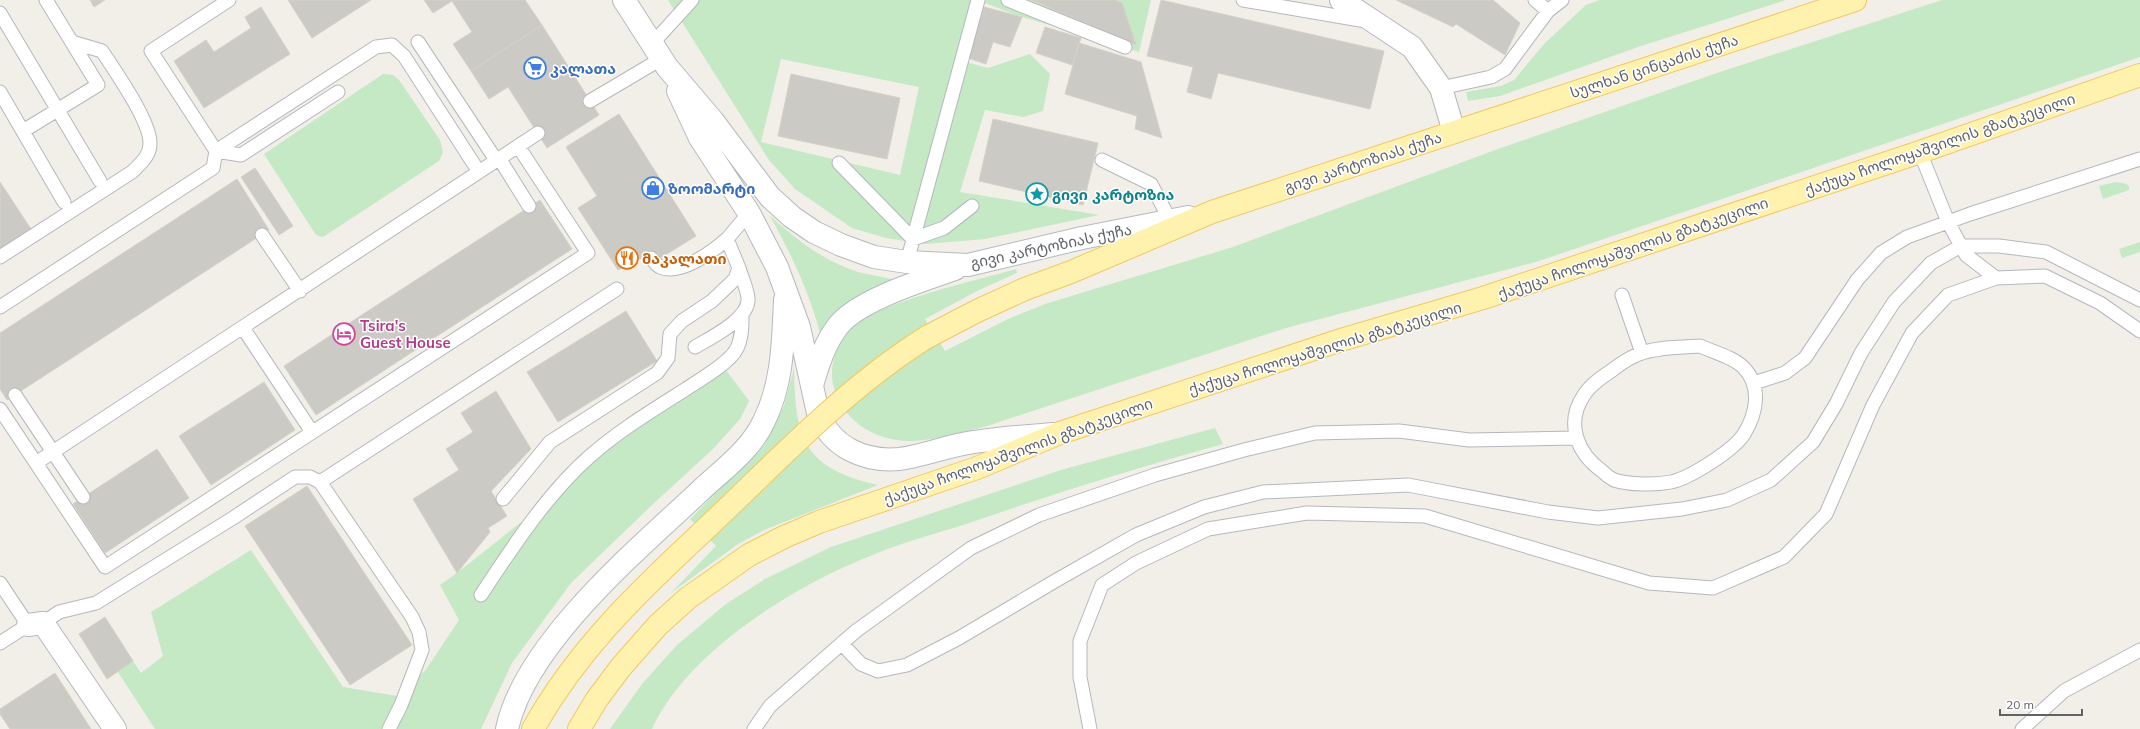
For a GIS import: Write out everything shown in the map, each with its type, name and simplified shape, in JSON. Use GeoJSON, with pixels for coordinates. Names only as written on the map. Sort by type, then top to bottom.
{"type":"FeatureCollection","features":[{"type":"Feature","properties":{"kind":"main road","name":"გივი კარტოზიას ქუჩა"},"geometry":{"type":"LineString","coordinates":[[624,0],[660,56],[713,121],[754,178],[792,217],[814,232],[841,245],[874,257],[907,262],[968,265],[1212,212],[1454,132]]}},
{"type":"Feature","properties":{"kind":"main road"},"geometry":{"type":"LineString","coordinates":[[1341,0],[1412,47],[1441,88],[1454,132]]}},
{"type":"Feature","properties":{"kind":"main road","name":"სულხან ცინცაძის ქუჩა"},"geometry":{"type":"LineString","coordinates":[[1454,132],[1855,0]]}},
{"type":"Feature","properties":{"kind":"main road","name":"გივი კარტოზიას ქუჩა"},"geometry":{"type":"LineString","coordinates":[[660,56],[700,138],[749,213],[765,241],[786,289],[799,327],[822,425],[835,440],[852,452],[876,459],[899,458],[973,442],[1060,433]]}},
{"type":"Feature","properties":{"kind":"main road","name":"ქაქუცა ჩოლოყაშვილის გზატკეცილი"},"geometry":{"type":"LineString","coordinates":[[579,729],[597,699],[620,667],[658,625],[704,585],[749,555],[784,537],[819,522],[977,468],[1060,433],[1341,340],[1483,298],[1920,152],[2140,75]]}},
{"type":"Feature","properties":{"kind":"main road"},"geometry":{"type":"LineString","coordinates":[[533,729],[561,685],[610,622],[642,589],[829,412],[882,368],[927,337],[1025,288],[1071,272],[1212,212]]}},
{"type":"Feature","properties":{"kind":"main road"},"geometry":{"type":"LineString","coordinates":[[813,382],[820,357],[829,340],[838,325],[852,312],[869,303],[968,265]]}},
{"type":"Feature","properties":{"kind":"main road"},"geometry":{"type":"LineString","coordinates":[[507,729],[509,718],[526,682],[552,642],[618,568],[739,454],[764,423],[772,403],[781,365],[786,289]]}},
{"type":"Feature","properties":{"kind":"main road"},"geometry":{"type":"LineString","coordinates":[[36,624],[115,729]]}},
{"type":"Feature","properties":{"kind":"lane"},"geometry":{"type":"LineString","coordinates":[[23,131],[98,85],[46,0]]}},
{"type":"Feature","properties":{"kind":"lane"},"geometry":{"type":"LineString","coordinates":[[0,307],[214,168],[216,151],[151,51],[229,0]]}},
{"type":"Feature","properties":{"kind":"lane"},"geometry":{"type":"LineString","coordinates":[[590,101],[660,56],[692,0]]}},
{"type":"Feature","properties":{"kind":"lane"},"geometry":{"type":"LineString","coordinates":[[907,262],[978,0]]}},
{"type":"Feature","properties":{"kind":"lane"},"geometry":{"type":"LineString","coordinates":[[1008,0],[1125,47]]}},
{"type":"Feature","properties":{"kind":"lane"},"geometry":{"type":"LineString","coordinates":[[1243,0],[1376,22]]}},
{"type":"Feature","properties":{"kind":"lane"},"geometry":{"type":"LineString","coordinates":[[1535,0],[1548,11]]}},
{"type":"Feature","properties":{"kind":"lane"},"geometry":{"type":"LineString","coordinates":[[1441,88],[1491,77],[1505,69],[1548,11],[1562,0]]}},
{"type":"Feature","properties":{"kind":"lane"},"geometry":{"type":"LineString","coordinates":[[0,13],[100,181]]}},
{"type":"Feature","properties":{"kind":"lane"},"geometry":{"type":"LineString","coordinates":[[1,255],[132,172],[145,159],[148,152],[150,144],[146,124],[102,51],[72,42]]}},
{"type":"Feature","properties":{"kind":"lane"},"geometry":{"type":"LineString","coordinates":[[418,42],[529,206]]}},
{"type":"Feature","properties":{"kind":"lane"},"geometry":{"type":"LineString","coordinates":[[216,151],[376,47],[392,45],[404,56],[479,172]]}},
{"type":"Feature","properties":{"kind":"lane"},"geometry":{"type":"LineString","coordinates":[[0,92],[64,202]]}},
{"type":"Feature","properties":{"kind":"lane"},"geometry":{"type":"LineString","coordinates":[[216,151],[241,155],[338,92]]}},
{"type":"Feature","properties":{"kind":"lane"},"geometry":{"type":"LineString","coordinates":[[36,463],[300,291],[538,133]]}},
{"type":"Feature","properties":{"kind":"lane"},"geometry":{"type":"LineString","coordinates":[[0,408],[105,567],[588,253],[518,146]]}},
{"type":"Feature","properties":{"kind":"lane"},"geometry":{"type":"LineString","coordinates":[[1920,152],[1948,222],[1966,255],[1996,278]]}},
{"type":"Feature","properties":{"kind":"lane"},"geometry":{"type":"LineString","coordinates":[[1754,383],[1785,373],[1805,358],[1857,280],[1881,253],[1907,237],[1948,222],[2140,159]]}},
{"type":"Feature","properties":{"kind":"lane"},"geometry":{"type":"LineString","coordinates":[[1102,160],[1151,184],[1170,220]]}},
{"type":"Feature","properties":{"kind":"lane"},"geometry":{"type":"LineString","coordinates":[[839,163],[913,239]]}},
{"type":"Feature","properties":{"kind":"lane"},"geometry":{"type":"LineString","coordinates":[[913,239],[944,228],[972,206]]}},
{"type":"Feature","properties":{"kind":"lane"},"geometry":{"type":"LineString","coordinates":[[651,258],[658,267],[669,269],[682,267],[704,257],[727,239],[749,213]]}},
{"type":"Feature","properties":{"kind":"lane"},"geometry":{"type":"LineString","coordinates":[[262,234],[300,291]]}},
{"type":"Feature","properties":{"kind":"lane"},"geometry":{"type":"LineString","coordinates":[[482,595],[506,557],[546,504],[589,457],[652,411],[716,369],[736,351],[741,336],[742,315],[748,300],[739,268],[727,239]]}},
{"type":"Feature","properties":{"kind":"lane"},"geometry":{"type":"LineString","coordinates":[[842,644],[861,664],[878,671],[907,665],[959,638],[1136,535],[1204,507],[1263,492],[1408,485],[1548,512],[1598,518],[1682,509],[1727,500],[1771,480],[1813,442],[1836,404],[1861,353],[1894,302],[1931,263],[1961,246],[1999,246],[2046,252],[2140,300]]}},
{"type":"Feature","properties":{"kind":"lane"},"geometry":{"type":"LineString","coordinates":[[503,499],[550,442],[656,373],[668,358],[670,334],[682,321],[712,301],[735,279],[739,268]]}},
{"type":"Feature","properties":{"kind":"lane"},"geometry":{"type":"LineString","coordinates":[[1090,729],[1080,677],[1080,641],[1102,585],[1136,563],[1208,529],[1308,513],[1425,516],[1649,583],[1713,588],[1784,557],[1826,514],[1872,404],[1912,333],[1948,295],[1996,278],[2045,276],[2100,303],[2140,331]]}},
{"type":"Feature","properties":{"kind":"lane"},"geometry":{"type":"LineString","coordinates":[[320,482],[617,290]]}},
{"type":"Feature","properties":{"kind":"lane"},"geometry":{"type":"LineString","coordinates":[[1622,296],[1642,353]]}},
{"type":"Feature","properties":{"kind":"lane"},"geometry":{"type":"LineString","coordinates":[[695,347],[723,331],[742,315]]}},
{"type":"Feature","properties":{"kind":"lane"},"geometry":{"type":"LineString","coordinates":[[243,328],[312,432]]}},
{"type":"Feature","properties":{"kind":"lane"},"geometry":{"type":"LineString","coordinates":[[1700,346],[1720,354],[1743,367],[1754,383],[1756,407],[1743,435],[1706,468],[1672,482],[1640,484],[1613,480],[1589,462],[1575,438],[1575,417],[1584,395],[1598,380],[1619,364],[1642,353],[1700,346]]}},
{"type":"Feature","properties":{"kind":"lane"},"geometry":{"type":"LineString","coordinates":[[15,394],[83,497]]}},
{"type":"Feature","properties":{"kind":"lane"},"geometry":{"type":"LineString","coordinates":[[754,729],[770,706],[856,631],[971,548],[1039,515],[1155,475],[1244,450],[1323,433],[1399,431],[1469,440],[1575,438]]}},
{"type":"Feature","properties":{"kind":"lane"},"geometry":{"type":"LineString","coordinates":[[0,643],[59,612],[96,603],[233,518],[295,477],[310,477],[320,482],[412,617],[419,632],[422,650],[401,705],[389,729]]}},
{"type":"Feature","properties":{"kind":"lane"},"geometry":{"type":"LineString","coordinates":[[0,583],[36,624]]}},
{"type":"Feature","properties":{"kind":"lane"},"geometry":{"type":"LineString","coordinates":[[2022,729],[2064,691],[2140,650]]}},
{"type":"Feature","properties":{"kind":"green space"},"geometry":{"type":"Polygon","coordinates":[[[668,0],[1151,0],[1139,52],[1013,14],[983,2],[965,62],[988,68],[1030,54],[1050,74],[1043,111],[1023,117],[985,110],[960,192],[1099,215],[985,239],[925,244],[886,238],[852,228],[795,189],[769,160],[668,0]],[[781,59],[761,142],[900,175],[919,87],[781,59]]]}},
{"type":"Feature","properties":{"kind":"green space"},"geometry":{"type":"Polygon","coordinates":[[[1600,0],[1786,0],[1641,46],[1500,96],[1468,101],[1466,92],[1501,86],[1514,80],[1545,43],[1586,5],[1600,0]]]}},
{"type":"Feature","properties":{"kind":"green space"},"geometry":{"type":"Polygon","coordinates":[[[1942,0],[2140,0],[2140,57],[1539,261],[1286,328],[987,426],[931,439],[912,441],[885,438],[873,433],[852,418],[843,408],[837,397],[832,377],[833,362],[838,347],[846,334],[864,319],[905,301],[1016,269],[1017,273],[979,290],[925,319],[945,351],[1008,319],[1045,304],[1233,247],[1498,149],[1720,72],[1942,0]]]}},
{"type":"Feature","properties":{"kind":"green space"},"geometry":{"type":"Polygon","coordinates":[[[383,74],[393,75],[399,80],[440,140],[443,152],[439,161],[323,237],[316,235],[264,154],[383,74]]]}},
{"type":"Feature","properties":{"kind":"green space"},"geometry":{"type":"Polygon","coordinates":[[[2116,182],[2127,184],[2129,190],[2103,199],[2099,186],[2116,182]]]}},
{"type":"Feature","properties":{"kind":"green space"},"geometry":{"type":"Polygon","coordinates":[[[770,216],[800,241],[833,262],[858,272],[897,280],[827,323],[820,333],[816,317],[799,273],[770,216]]]}},
{"type":"Feature","properties":{"kind":"green space"},"geometry":{"type":"Polygon","coordinates":[[[2140,242],[2140,252],[2122,258],[2119,249],[2140,242]]]}},
{"type":"Feature","properties":{"kind":"green space"},"geometry":{"type":"Polygon","coordinates":[[[722,365],[749,401],[740,419],[713,449],[571,583],[512,663],[481,729],[155,729],[118,672],[133,661],[141,673],[163,656],[151,612],[251,550],[343,687],[397,696],[411,681],[425,671],[459,620],[440,585],[568,485],[622,437],[722,365]]]}},
{"type":"Feature","properties":{"kind":"green space"},"geometry":{"type":"Polygon","coordinates":[[[794,368],[797,414],[802,432],[809,447],[819,459],[834,470],[853,478],[878,485],[764,530],[738,544],[671,593],[716,546],[690,519],[765,444],[784,406],[794,368]]]}},
{"type":"Feature","properties":{"kind":"green space"},"geometry":{"type":"Polygon","coordinates":[[[1215,428],[1223,444],[1100,480],[913,540],[844,567],[779,602],[717,647],[691,673],[668,700],[652,729],[610,729],[642,684],[677,645],[726,604],[765,579],[831,547],[1061,470],[1215,428]]]}},
{"type":"Feature","properties":{"kind":"building"},"geometry":{"type":"Polygon","coordinates":[[[90,0],[105,0],[94,7],[90,0]]]}},
{"type":"Feature","properties":{"kind":"building"},"geometry":{"type":"Polygon","coordinates":[[[288,0],[371,0],[312,38],[288,0]]]}},
{"type":"Feature","properties":{"kind":"building"},"geometry":{"type":"Polygon","coordinates":[[[424,0],[525,0],[542,25],[471,71],[453,44],[472,32],[452,1],[433,13],[424,0]]]}},
{"type":"Feature","properties":{"kind":"building"},"geometry":{"type":"Polygon","coordinates":[[[1032,0],[1115,0],[1122,3],[1136,45],[1032,0]]]}},
{"type":"Feature","properties":{"kind":"building"},"geometry":{"type":"Polygon","coordinates":[[[1161,0],[1384,51],[1370,109],[1218,73],[1211,99],[1187,92],[1193,67],[1147,56],[1161,0]]]}},
{"type":"Feature","properties":{"kind":"building"},"geometry":{"type":"Polygon","coordinates":[[[1396,0],[1493,0],[1520,23],[1505,55],[1456,24],[1453,27],[1396,0]]]}},
{"type":"Feature","properties":{"kind":"building"},"geometry":{"type":"Polygon","coordinates":[[[261,7],[290,54],[204,108],[174,61],[206,40],[214,52],[251,28],[245,17],[261,7]]]}},
{"type":"Feature","properties":{"kind":"building"},"geometry":{"type":"Polygon","coordinates":[[[984,7],[1022,17],[1010,47],[993,42],[986,64],[968,58],[984,7]]]}},
{"type":"Feature","properties":{"kind":"building"},"geometry":{"type":"Polygon","coordinates":[[[542,25],[599,115],[547,148],[508,87],[489,99],[471,71],[542,25]]]}},
{"type":"Feature","properties":{"kind":"building"},"geometry":{"type":"Polygon","coordinates":[[[1045,27],[1081,38],[1072,65],[1036,53],[1045,27]]]}},
{"type":"Feature","properties":{"kind":"building"},"geometry":{"type":"Polygon","coordinates":[[[1079,43],[1141,62],[1162,138],[1135,129],[1137,116],[1065,94],[1079,43]]]}},
{"type":"Feature","properties":{"kind":"building"},"geometry":{"type":"Polygon","coordinates":[[[791,74],[900,98],[887,159],[778,136],[791,74]]]}},
{"type":"Feature","properties":{"kind":"building"},"geometry":{"type":"Polygon","coordinates":[[[619,114],[696,236],[662,257],[637,259],[618,270],[578,208],[597,196],[566,147],[619,114]]]}},
{"type":"Feature","properties":{"kind":"building"},"geometry":{"type":"Polygon","coordinates":[[[993,119],[1098,143],[1083,205],[979,181],[993,119]]]}},
{"type":"Feature","properties":{"kind":"building"},"geometry":{"type":"Polygon","coordinates":[[[255,168],[293,226],[279,235],[241,177],[255,168]]]}},
{"type":"Feature","properties":{"kind":"building"},"geometry":{"type":"Polygon","coordinates":[[[237,179],[269,230],[7,400],[0,389],[0,333],[237,179]]]}},
{"type":"Feature","properties":{"kind":"building"},"geometry":{"type":"Polygon","coordinates":[[[0,182],[31,229],[0,249],[0,182]]]}},
{"type":"Feature","properties":{"kind":"building"},"geometry":{"type":"Polygon","coordinates":[[[540,200],[572,249],[403,358],[371,309],[540,200]]]}},
{"type":"Feature","properties":{"kind":"building"},"geometry":{"type":"Polygon","coordinates":[[[371,309],[403,358],[316,415],[284,366],[371,309]]]}},
{"type":"Feature","properties":{"kind":"building"},"geometry":{"type":"Polygon","coordinates":[[[626,311],[657,361],[558,422],[527,372],[626,311]]]}},
{"type":"Feature","properties":{"kind":"building"},"geometry":{"type":"Polygon","coordinates":[[[264,382],[295,430],[211,485],[179,436],[264,382]]]}},
{"type":"Feature","properties":{"kind":"building"},"geometry":{"type":"Polygon","coordinates":[[[496,391],[531,449],[491,491],[507,516],[488,528],[490,532],[457,573],[413,499],[459,470],[446,449],[473,432],[461,413],[496,391]]]}},
{"type":"Feature","properties":{"kind":"building"},"geometry":{"type":"Polygon","coordinates":[[[157,449],[189,498],[105,553],[73,504],[157,449]]]}},
{"type":"Feature","properties":{"kind":"building"},"geometry":{"type":"Polygon","coordinates":[[[307,486],[412,645],[350,685],[245,526],[307,486]]]}},
{"type":"Feature","properties":{"kind":"building"},"geometry":{"type":"Polygon","coordinates":[[[105,617],[133,661],[107,679],[79,634],[105,617]]]}},
{"type":"Feature","properties":{"kind":"building"},"geometry":{"type":"Polygon","coordinates":[[[55,673],[91,729],[10,729],[0,714],[0,709],[55,673]]]}},
{"type":"Feature","properties":{"kind":"place","name":"კალათა"},"geometry":{"type":"Point","coordinates":[535,68]}},
{"type":"Feature","properties":{"kind":"place","name":"ზოომარტი"},"geometry":{"type":"Point","coordinates":[653,188]}},
{"type":"Feature","properties":{"kind":"place","name":"გივი კარტოზია"},"geometry":{"type":"Point","coordinates":[1037,194]}},
{"type":"Feature","properties":{"kind":"place","name":"მაკალათი"},"geometry":{"type":"Point","coordinates":[627,258]}},
{"type":"Feature","properties":{"kind":"place","name":"Tsira's Guest House"},"geometry":{"type":"Point","coordinates":[344,334]}}]}
